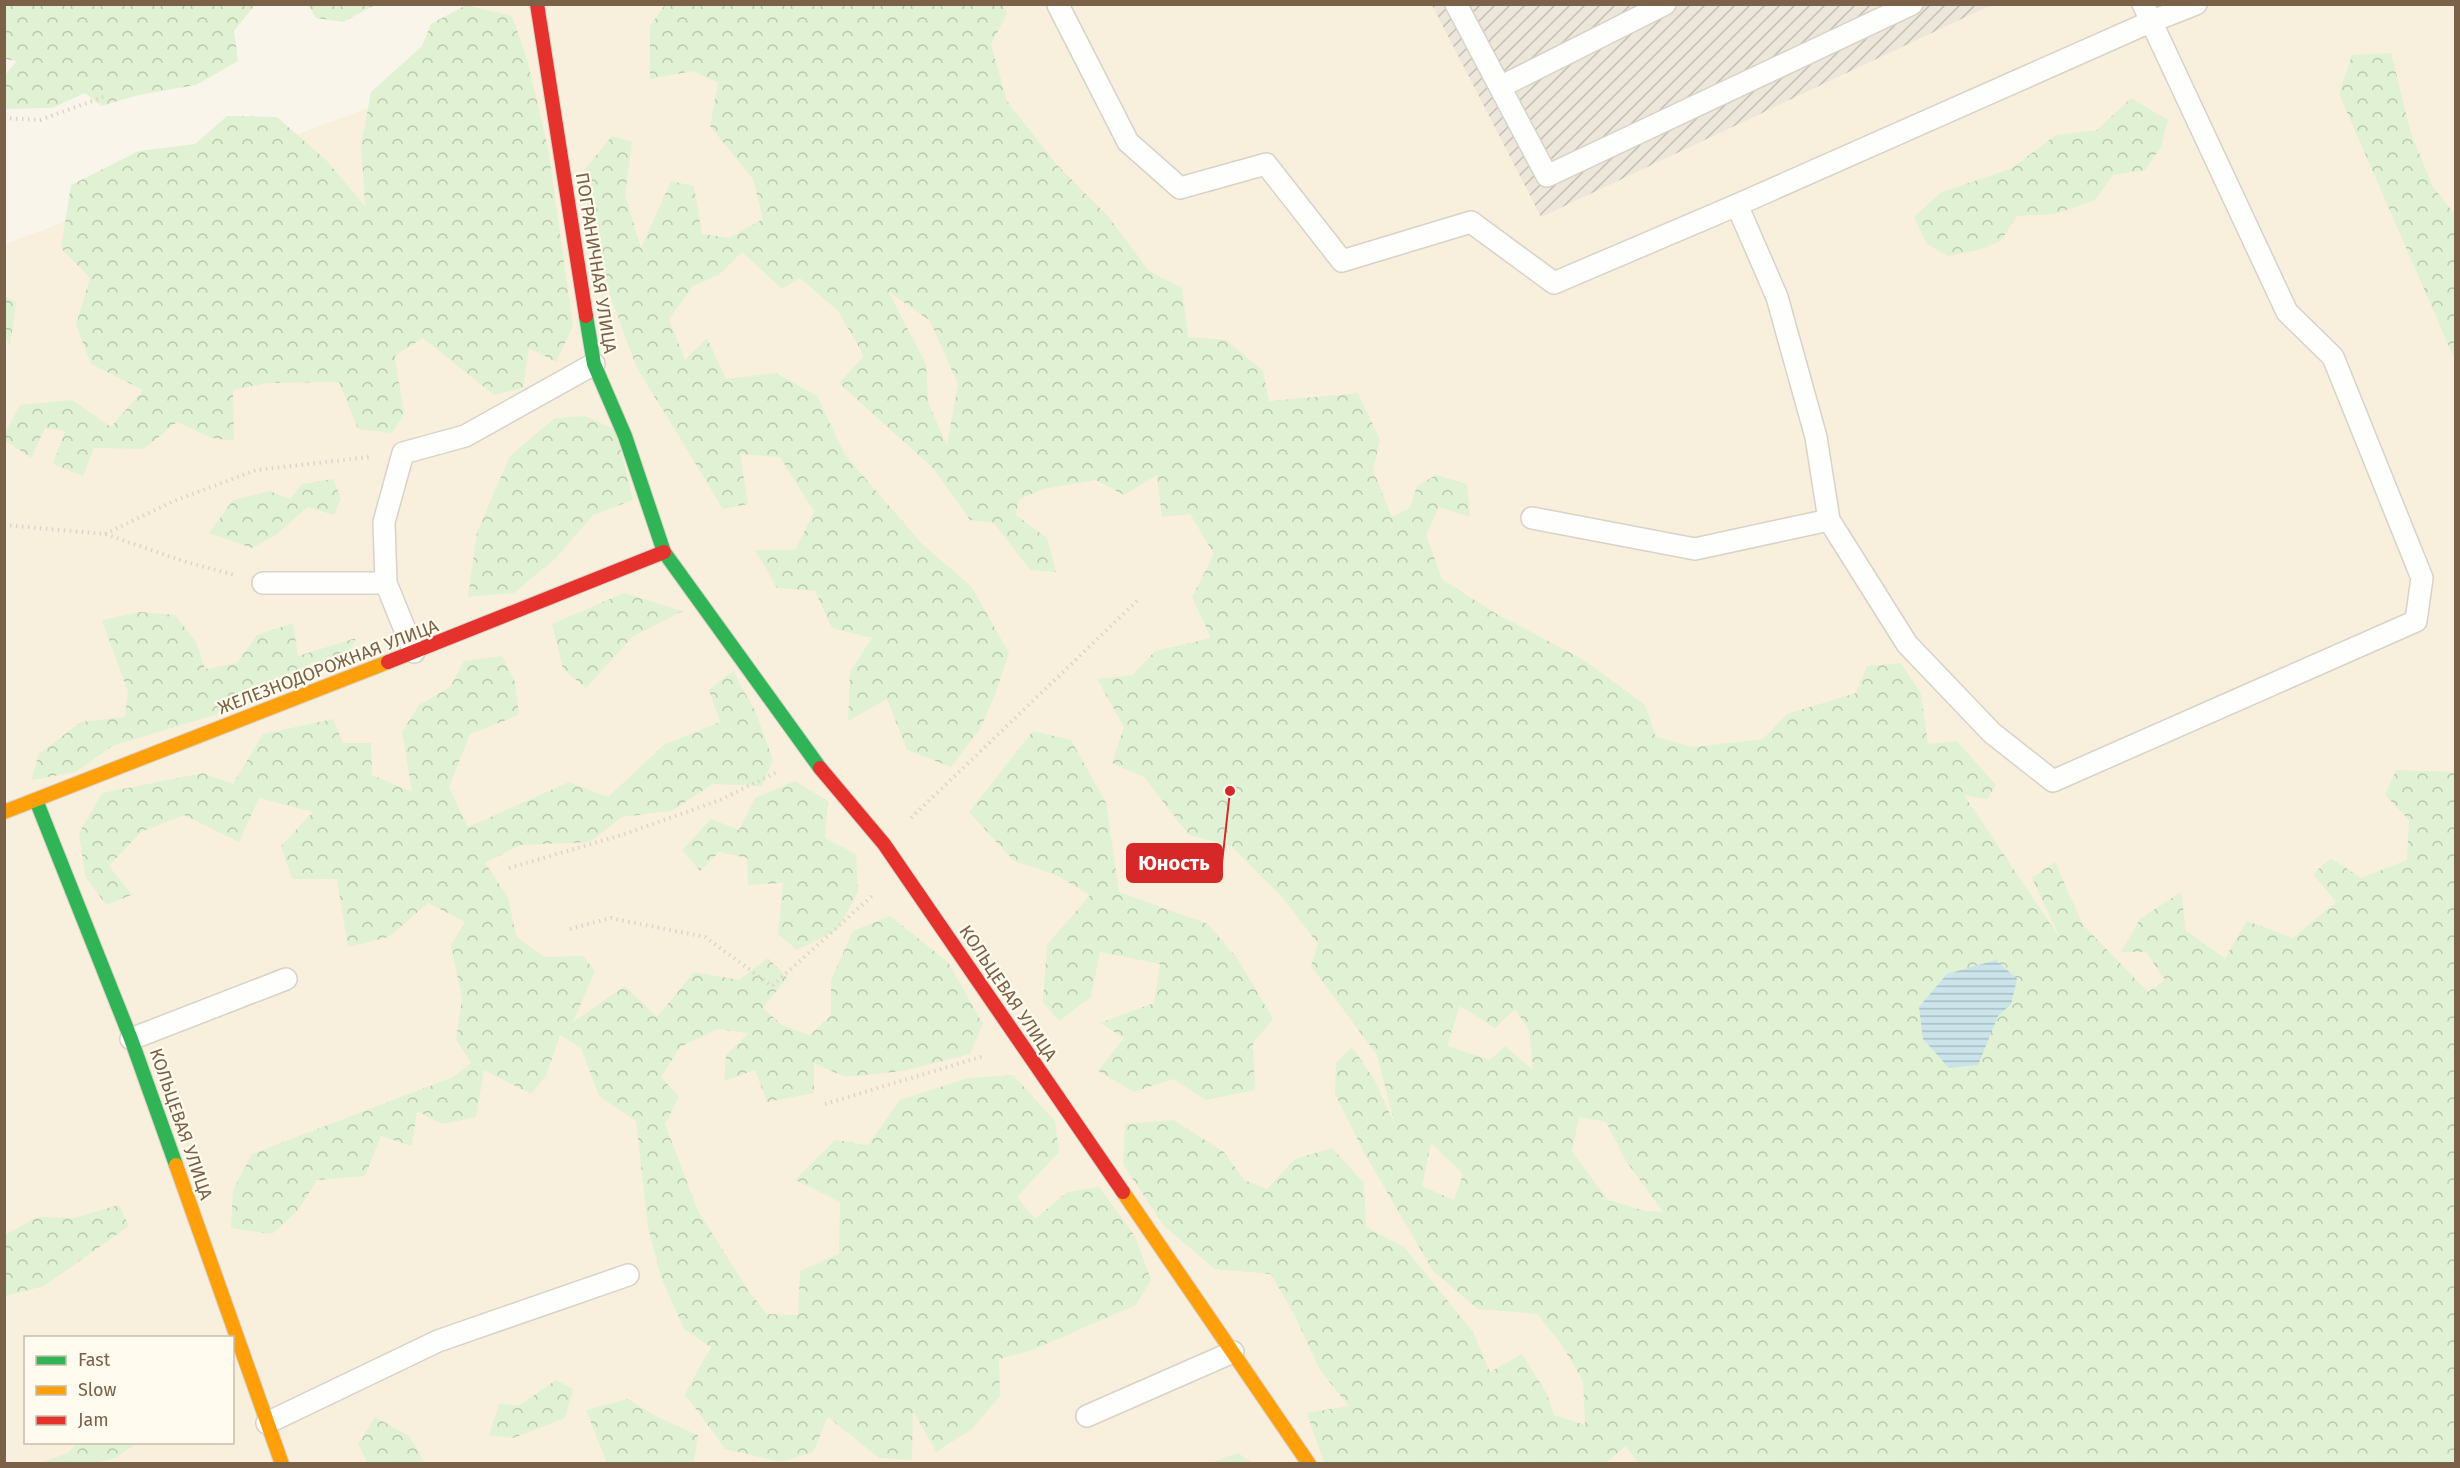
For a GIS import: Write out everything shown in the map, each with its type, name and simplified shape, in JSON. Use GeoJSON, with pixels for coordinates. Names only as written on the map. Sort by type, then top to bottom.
{"type":"FeatureCollection","features":[{"type":"Feature","properties":{"kind":"street","name":"ПОГРАНИЧНАЯ УЛИЦА"},"geometry":{"type":"LineString","coordinates":[[537,4],[594,364],[625,436],[664,552]]}},
{"type":"Feature","properties":{"kind":"street","name":"ЖЕЛЕЗНОДОРОЖНАЯ УЛИЦА"},"geometry":{"type":"LineString","coordinates":[[4,812],[664,552]]}},
{"type":"Feature","properties":{"kind":"street","name":"КОЛЬЦЕВАЯ УЛИЦА"},"geometry":{"type":"LineString","coordinates":[[664,552],[810,756],[885,844],[1309,1464]]}},
{"type":"Feature","properties":{"kind":"street","name":"КОЛЬЦЕВАЯ УЛИЦА"},"geometry":{"type":"LineString","coordinates":[[36,800],[132,1039],[282,1464]]}},
{"type":"Feature","properties":{"kind":"lane"},"geometry":{"type":"LineString","coordinates":[[1456,4],[1547,176],[1912,4]]}},
{"type":"Feature","properties":{"kind":"lane"},"geometry":{"type":"LineString","coordinates":[[1500,87],[1665,4]]}},
{"type":"Feature","properties":{"kind":"lane"},"geometry":{"type":"LineString","coordinates":[[1058,5],[1128,142],[1180,188],[1266,164],[1342,261],[1471,222],[1554,284],[1737,206],[2146,13],[2196,4]]}},
{"type":"Feature","properties":{"kind":"lane"},"geometry":{"type":"LineString","coordinates":[[1737,206],[1777,297],[1816,437],[1829,520],[1907,644],[1992,733],[2053,781],[2416,621],[2422,578],[2333,357],[2287,312],[2146,13]]}},
{"type":"Feature","properties":{"kind":"lane"},"geometry":{"type":"LineString","coordinates":[[414,652],[386,583],[384,522],[403,453],[465,436],[594,364]]}},
{"type":"Feature","properties":{"kind":"lane"},"geometry":{"type":"LineString","coordinates":[[1532,518],[1695,549],[1829,520]]}},
{"type":"Feature","properties":{"kind":"lane"},"geometry":{"type":"LineString","coordinates":[[263,583],[386,583]]}},
{"type":"Feature","properties":{"kind":"lane"},"geometry":{"type":"LineString","coordinates":[[132,1039],[286,980]]}},
{"type":"Feature","properties":{"kind":"lane"},"geometry":{"type":"LineString","coordinates":[[267,1424],[438,1341],[628,1275]]}},
{"type":"Feature","properties":{"kind":"lane"},"geometry":{"type":"LineString","coordinates":[[1087,1416],[1233,1352]]}},
{"type":"Feature","properties":{"kind":"path"},"geometry":{"type":"LineString","coordinates":[[4,118],[40,120],[106,96]]}},
{"type":"Feature","properties":{"kind":"path"},"geometry":{"type":"LineString","coordinates":[[105,534],[174,501],[256,470],[403,453]]}},
{"type":"Feature","properties":{"kind":"path"},"geometry":{"type":"LineString","coordinates":[[4,525],[105,534],[183,561],[263,583]]}},
{"type":"Feature","properties":{"kind":"path"},"geometry":{"type":"LineString","coordinates":[[885,844],[1139,600]]}},
{"type":"Feature","properties":{"kind":"path"},"geometry":{"type":"LineString","coordinates":[[509,868],[622,835],[720,800],[810,756]]}},
{"type":"Feature","properties":{"kind":"path"},"geometry":{"type":"LineString","coordinates":[[570,928],[611,918],[705,937],[772,986],[902,869]]}},
{"type":"Feature","properties":{"kind":"path"},"geometry":{"type":"LineString","coordinates":[[825,1104],[1022,1044]]}},
{"type":"Feature","properties":{"kind":"shaded area"},"geometry":{"type":"Polygon","coordinates":[[[478,5],[2455,5],[2455,1463],[5,1464],[5,244],[499,59],[478,5]]]}},
{"type":"Feature","properties":{"kind":"shaded area"},"geometry":{"type":"Polygon","coordinates":[[[1432,5],[1991,5],[1541,217],[1432,5]]]}},
{"type":"Feature","properties":{"kind":"green space"},"geometry":{"type":"Polygon","coordinates":[[[253,4],[254,6],[234,31],[238,61],[196,85],[139,95],[101,106],[85,93],[52,108],[5,109],[5,75],[17,61],[5,59],[5,5],[253,4]]]}},
{"type":"Feature","properties":{"kind":"green space"},"geometry":{"type":"Polygon","coordinates":[[[308,5],[375,5],[343,22],[316,18],[308,5]]]}},
{"type":"Feature","properties":{"kind":"green space"},"geometry":{"type":"Polygon","coordinates":[[[466,5],[512,16],[527,59],[548,148],[573,326],[556,362],[529,348],[523,388],[494,395],[423,338],[395,356],[404,414],[392,433],[358,429],[339,382],[267,383],[233,390],[234,441],[212,438],[177,422],[144,449],[94,448],[83,476],[53,464],[65,431],[45,428],[31,458],[5,440],[5,433],[20,405],[72,400],[111,427],[143,390],[91,364],[76,325],[90,278],[61,248],[71,185],[139,151],[195,144],[227,116],[277,117],[326,160],[365,206],[361,145],[371,92],[422,46],[431,24],[466,5]]]}},
{"type":"Feature","properties":{"kind":"green space"},"geometry":{"type":"Polygon","coordinates":[[[665,5],[1003,5],[1007,14],[991,44],[1007,101],[1056,164],[1108,216],[1149,271],[1182,288],[1188,337],[1226,340],[1263,371],[1269,401],[1358,393],[1380,440],[1373,470],[1392,517],[1410,508],[1417,486],[1436,475],[1467,484],[1470,517],[1439,507],[1426,535],[1442,579],[1495,613],[1584,660],[1645,705],[1656,737],[1693,747],[1763,739],[1787,714],[1856,693],[1867,666],[1901,663],[1921,694],[1928,744],[1957,741],[1996,785],[1987,799],[1964,795],[2061,940],[2032,878],[2055,862],[2083,925],[2148,992],[2165,980],[2146,952],[2121,952],[2140,919],[2181,892],[2186,931],[2225,958],[2247,921],[2293,938],[2336,902],[2313,874],[2331,858],[2361,878],[2407,860],[2409,820],[2385,795],[2396,770],[2453,772],[2455,767],[2455,1463],[1639,1464],[1626,1446],[1605,1463],[1324,1463],[1307,1413],[1349,1406],[1320,1370],[1295,1316],[1271,1274],[1215,1269],[1164,1226],[1123,1164],[1125,1124],[1173,1120],[1224,1152],[1244,1180],[1267,1189],[1295,1159],[1332,1148],[1364,1183],[1366,1227],[1404,1247],[1473,1332],[1490,1372],[1522,1354],[1547,1394],[1554,1415],[1585,1425],[1583,1381],[1561,1344],[1537,1314],[1478,1309],[1433,1271],[1366,1156],[1335,1094],[1336,1063],[1352,1047],[1374,1079],[1395,1125],[1377,1055],[1311,966],[1318,944],[1283,898],[1231,846],[1189,835],[1144,777],[1112,763],[1124,727],[1097,679],[1133,675],[1155,651],[1211,638],[1192,597],[1214,554],[1190,514],[1162,517],[1157,475],[1124,495],[1096,480],[1044,489],[1019,499],[1016,515],[1047,538],[1056,572],[1030,570],[994,523],[970,520],[933,468],[839,383],[864,356],[838,311],[800,278],[782,289],[742,252],[719,275],[693,286],[669,319],[685,360],[707,338],[726,379],[776,373],[817,396],[845,455],[923,545],[971,586],[1009,653],[980,729],[951,767],[907,750],[887,699],[848,721],[850,672],[872,638],[832,628],[815,591],[777,588],[755,550],[795,550],[814,512],[780,457],[740,454],[748,504],[723,509],[636,366],[589,238],[585,169],[612,136],[632,142],[625,195],[641,248],[671,181],[694,186],[702,234],[729,238],[763,219],[753,179],[710,126],[718,83],[693,71],[650,79],[650,26],[665,5]],[[888,291],[926,364],[928,402],[947,446],[958,384],[930,321],[888,291]],[[1460,1006],[1447,1046],[1490,1060],[1505,1046],[1533,1070],[1529,1030],[1515,1009],[1495,1028],[1460,1006]],[[1579,1117],[1572,1151],[1607,1199],[1645,1211],[1663,1212],[1626,1161],[1606,1122],[1579,1117]],[[1431,1143],[1422,1186],[1454,1200],[1463,1174],[1431,1143]]]}},
{"type":"Feature","properties":{"kind":"green space"},"geometry":{"type":"Polygon","coordinates":[[[2391,53],[2411,133],[2433,187],[2454,213],[2455,360],[2339,94],[2352,55],[2391,53]]]}},
{"type":"Feature","properties":{"kind":"green space"},"geometry":{"type":"Polygon","coordinates":[[[2131,98],[2168,120],[2161,147],[2145,170],[2113,175],[2095,200],[2055,214],[2017,216],[2001,241],[1978,250],[1948,256],[1927,244],[1914,217],[1940,193],[2012,168],[2056,135],[2097,130],[2131,98]]]}},
{"type":"Feature","properties":{"kind":"green space"},"geometry":{"type":"Polygon","coordinates":[[[4,296],[16,302],[10,347],[5,335],[4,296]]]}},
{"type":"Feature","properties":{"kind":"green space"},"geometry":{"type":"Polygon","coordinates":[[[585,416],[616,430],[633,500],[593,515],[556,558],[514,593],[468,597],[477,532],[510,456],[555,418],[585,416]]]}},
{"type":"Feature","properties":{"kind":"green space"},"geometry":{"type":"Polygon","coordinates":[[[333,479],[341,499],[334,515],[308,507],[276,535],[252,548],[209,533],[233,500],[270,491],[290,499],[302,484],[333,479]]]}},
{"type":"Feature","properties":{"kind":"green space"},"geometry":{"type":"Polygon","coordinates":[[[624,593],[683,611],[632,637],[586,688],[563,669],[552,624],[624,593]]]}},
{"type":"Feature","properties":{"kind":"green space"},"geometry":{"type":"Polygon","coordinates":[[[140,612],[175,615],[196,642],[205,669],[237,663],[257,635],[293,623],[298,656],[356,638],[346,660],[312,662],[278,687],[240,692],[218,714],[112,746],[76,772],[31,780],[39,754],[81,722],[125,717],[128,692],[102,620],[140,612]]]}},
{"type":"Feature","properties":{"kind":"green space"},"geometry":{"type":"Polygon","coordinates":[[[502,656],[515,682],[519,715],[470,734],[449,787],[468,827],[569,782],[608,797],[665,744],[720,722],[709,690],[733,671],[756,713],[773,760],[762,786],[713,784],[671,811],[622,817],[590,842],[520,845],[485,863],[508,897],[516,936],[544,957],[583,956],[595,971],[573,1022],[625,986],[657,1017],[694,972],[739,980],[768,958],[787,978],[763,1008],[783,1026],[810,1035],[831,1015],[831,980],[853,931],[890,916],[948,962],[983,1024],[970,1054],[903,1071],[845,1077],[814,1063],[814,1093],[767,1102],[755,1070],[724,1081],[726,1055],[749,1033],[718,1029],[680,1047],[661,1077],[679,1097],[665,1124],[698,1211],[748,1290],[767,1314],[798,1315],[800,1271],[839,1254],[840,1202],[795,1180],[835,1140],[868,1145],[900,1100],[968,1078],[1013,1075],[1055,1121],[1059,1152],[1017,1197],[1035,1219],[1067,1192],[1099,1187],[1135,1236],[1151,1280],[1136,1305],[1030,1351],[999,1359],[1000,1396],[972,1429],[936,1452],[913,1411],[912,1460],[879,1458],[828,1417],[813,1452],[781,1462],[725,1449],[685,1394],[711,1347],[684,1329],[661,1277],[648,1227],[636,1121],[599,1096],[581,1048],[560,1035],[546,1076],[531,1094],[484,1070],[476,1117],[442,1124],[417,1111],[412,1146],[381,1136],[365,1176],[317,1180],[298,1210],[272,1234],[231,1228],[233,1190],[252,1154],[453,1077],[471,1063],[456,1040],[462,999],[451,945],[465,922],[428,903],[389,937],[348,947],[337,879],[292,879],[281,846],[313,812],[259,798],[239,842],[184,815],[141,832],[109,866],[132,895],[106,905],[85,876],[79,833],[102,793],[203,773],[233,784],[263,734],[333,719],[343,743],[371,743],[372,775],[412,792],[402,732],[419,705],[450,687],[464,661],[502,656]]]}},
{"type":"Feature","properties":{"kind":"green space"},"geometry":{"type":"Polygon","coordinates":[[[1033,731],[1071,740],[1106,803],[1119,892],[1208,924],[1237,958],[1273,1019],[1253,1043],[1255,1090],[1206,1100],[1173,1079],[1134,1092],[1098,1071],[1124,1038],[1100,1023],[1154,1003],[1160,964],[1100,952],[1091,997],[1059,1021],[1043,1002],[1047,945],[1090,895],[1056,875],[1014,861],[969,812],[1033,731]]]}},
{"type":"Feature","properties":{"kind":"green space"},"geometry":{"type":"Polygon","coordinates":[[[795,781],[828,801],[825,838],[856,854],[858,892],[837,930],[797,950],[778,934],[783,883],[748,885],[747,858],[719,852],[700,871],[682,850],[711,819],[739,830],[755,798],[795,781]]]}},
{"type":"Feature","properties":{"kind":"green space"},"geometry":{"type":"Polygon","coordinates":[[[119,1205],[129,1226],[44,1286],[5,1296],[5,1235],[37,1217],[74,1218],[119,1205]]]}},
{"type":"Feature","properties":{"kind":"green space"},"geometry":{"type":"Polygon","coordinates":[[[556,1380],[573,1389],[565,1418],[513,1438],[489,1435],[499,1404],[520,1405],[556,1380]]]}},
{"type":"Feature","properties":{"kind":"green space"},"geometry":{"type":"Polygon","coordinates":[[[628,1399],[657,1417],[698,1435],[694,1463],[607,1463],[586,1410],[628,1399]]]}},
{"type":"Feature","properties":{"kind":"green space"},"geometry":{"type":"Polygon","coordinates":[[[375,1417],[409,1436],[425,1463],[368,1463],[358,1444],[375,1417]]]}},
{"type":"Feature","properties":{"kind":"green space"},"geometry":{"type":"Polygon","coordinates":[[[76,1444],[136,1444],[115,1458],[97,1463],[40,1463],[68,1453],[76,1444]]]}},
{"type":"Feature","properties":{"kind":"green space"},"geometry":{"type":"Polygon","coordinates":[[[1238,1453],[1253,1463],[1210,1463],[1238,1453]]]}},
{"type":"Feature","properties":{"kind":"water"},"geometry":{"type":"Polygon","coordinates":[[[1996,960],[2017,979],[2011,1004],[1998,1016],[1978,1065],[1949,1068],[1923,1039],[1919,1007],[1947,974],[1996,960]]]}},
{"type":"Feature","properties":{"kind":"traffic: fast"},"geometry":{"type":"LineString","coordinates":[[586,316],[594,364],[625,436],[664,552],[820,768]]}},
{"type":"Feature","properties":{"kind":"traffic: fast"},"geometry":{"type":"LineString","coordinates":[[36,800],[131,1039],[176,1165]]}},
{"type":"Feature","properties":{"kind":"traffic: slow"},"geometry":{"type":"LineString","coordinates":[[4,812],[388,662]]}},
{"type":"Feature","properties":{"kind":"traffic: slow"},"geometry":{"type":"LineString","coordinates":[[176,1165],[282,1464]]}},
{"type":"Feature","properties":{"kind":"traffic: slow"},"geometry":{"type":"LineString","coordinates":[[1123,1192],[1309,1464]]}},
{"type":"Feature","properties":{"kind":"traffic: jam"},"geometry":{"type":"LineString","coordinates":[[537,4],[586,316]]}},
{"type":"Feature","properties":{"kind":"traffic: jam"},"geometry":{"type":"LineString","coordinates":[[388,662],[664,552]]}},
{"type":"Feature","properties":{"kind":"traffic: jam"},"geometry":{"type":"LineString","coordinates":[[820,768],[884,844],[1123,1192]]}},
{"type":"Feature","properties":{"kind":"place","name":"Юность"},"geometry":{"type":"Point","coordinates":[1230,791]}}]}
